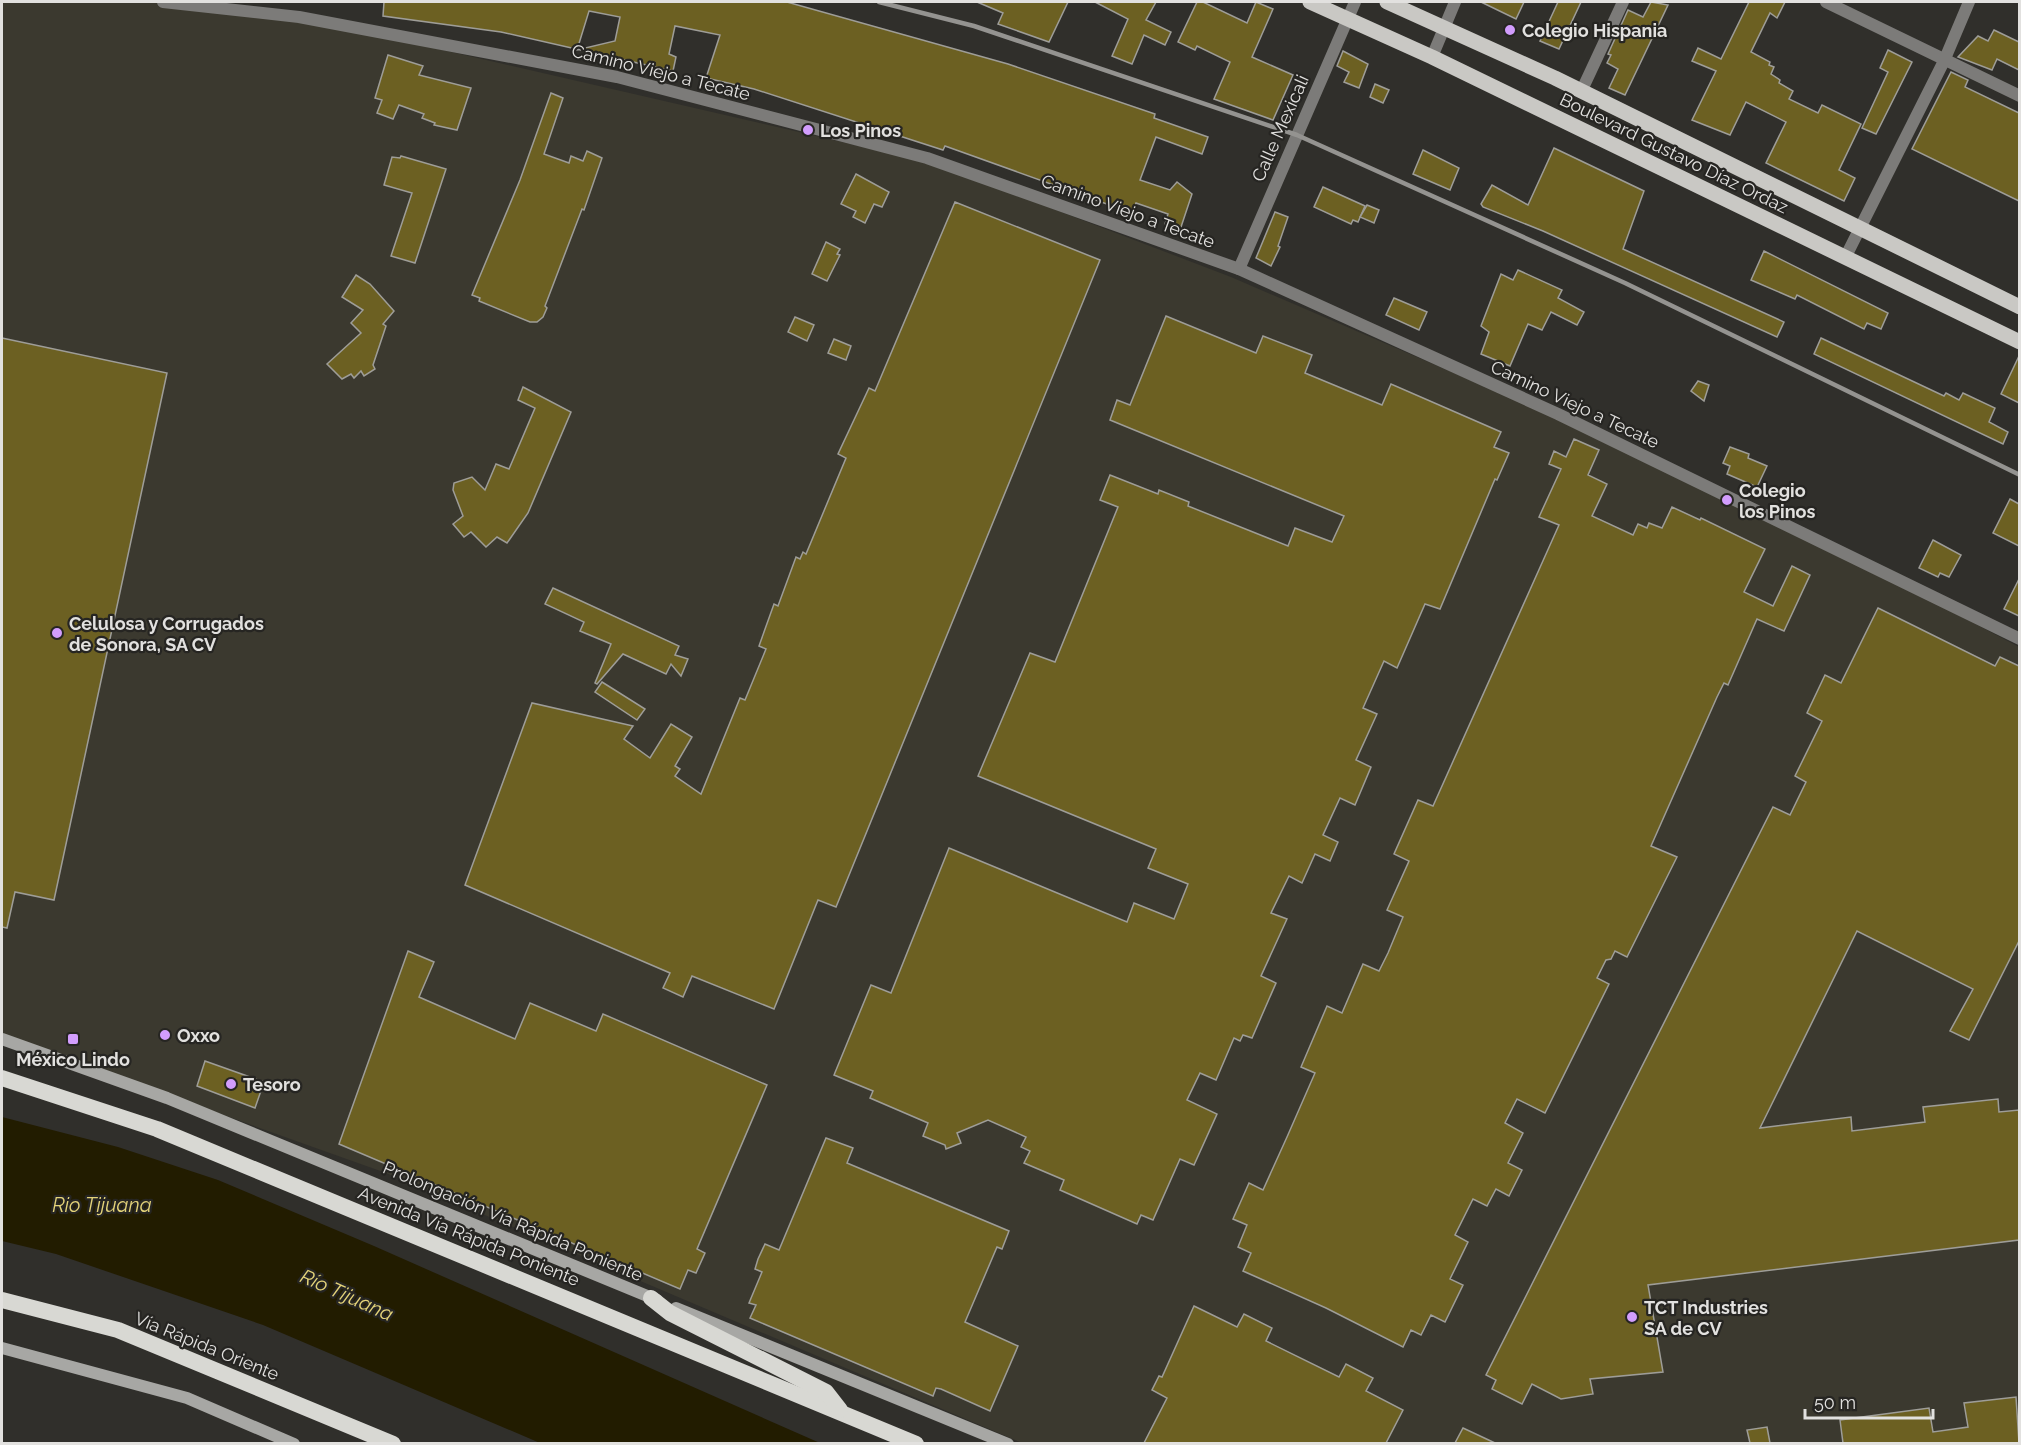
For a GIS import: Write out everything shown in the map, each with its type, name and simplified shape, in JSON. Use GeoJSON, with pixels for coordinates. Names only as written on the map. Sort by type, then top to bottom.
{"type":"FeatureCollection","features":[{"type":"Feature","properties":{"kind":"highway","name":"Avenida Vía Rápida Poniente"},"geometry":{"type":"LineString","coordinates":[[2,1078],[157,1129],[916,1443]]}},
{"type":"Feature","properties":{"kind":"highway"},"geometry":{"type":"LineString","coordinates":[[651,1298],[670,1313],[826,1392],[841,1411]]}},
{"type":"Feature","properties":{"kind":"highway","name":"Vía Rápida Oriente"},"geometry":{"type":"LineString","coordinates":[[2,1300],[118,1330],[393,1443]]}},
{"type":"Feature","properties":{"kind":"main road","name":"Boulevard Gustavo Díaz Ordaz"},"geometry":{"type":"LineString","coordinates":[[1310,2],[1432,57],[2019,342]]}},
{"type":"Feature","properties":{"kind":"main road","name":"Boulevard Gustavo Díaz Ordaz"},"geometry":{"type":"LineString","coordinates":[[1387,2],[1581,92],[2019,307]]}},
{"type":"Feature","properties":{"kind":"main road","name":"Prolongación Vía Rápida Poniente"},"geometry":{"type":"LineString","coordinates":[[2,1039],[167,1098],[1008,1443]]}},
{"type":"Feature","properties":{"kind":"main road"},"geometry":{"type":"LineString","coordinates":[[2,1348],[187,1398],[294,1443]]}},
{"type":"Feature","properties":{"kind":"street","name":"Camino Viejo a Tecate"},"geometry":{"type":"LineString","coordinates":[[163,2],[299,17],[616,77],[927,158],[1239,269],[1558,414],[2019,639]]}},
{"type":"Feature","properties":{"kind":"street","name":"Calle Mexicali"},"geometry":{"type":"LineString","coordinates":[[1239,269],[1355,2]]}},
{"type":"Feature","properties":{"kind":"street"},"geometry":{"type":"LineString","coordinates":[[1432,57],[1455,2]]}},
{"type":"Feature","properties":{"kind":"street"},"geometry":{"type":"LineString","coordinates":[[1581,92],[1623,2]]}},
{"type":"Feature","properties":{"kind":"street"},"geometry":{"type":"LineString","coordinates":[[1826,2],[2019,96]]}},
{"type":"Feature","properties":{"kind":"street"},"geometry":{"type":"LineString","coordinates":[[1845,258],[1944,61],[1969,2]]}},
{"type":"Feature","properties":{"kind":"shaded area"},"geometry":{"type":"Polygon","coordinates":[[[2,2],[156,2],[273,14],[356,30],[933,163],[1231,277],[1556,417],[1851,558],[2019,647],[2019,1443],[1022,1443],[386,1173],[2,1036],[2,2]]]}},
{"type":"Feature","properties":{"kind":"water","name":"Rio Tijuana"},"geometry":{"type":"Polygon","coordinates":[[[2,1117],[118,1147],[218,1180],[374,1246],[820,1443],[540,1443],[263,1325],[56,1254],[2,1241],[2,1117]]]}},
{"type":"Feature","properties":{"kind":"building"},"geometry":{"type":"Polygon","coordinates":[[[384,2],[787,2],[1008,64],[1155,114],[1154,118],[1208,137],[1202,154],[1156,137],[1140,180],[1170,190],[1177,182],[1192,194],[1180,230],[1165,224],[1168,214],[1136,203],[1132,213],[945,146],[943,150],[754,89],[706,78],[720,35],[675,26],[669,54],[676,57],[673,71],[579,50],[615,41],[620,17],[589,11],[577,49],[501,32],[383,16],[384,2]]]}},
{"type":"Feature","properties":{"kind":"building"},"geometry":{"type":"Polygon","coordinates":[[[977,2],[1068,2],[1049,42],[998,24],[1003,13],[977,2]]]}},
{"type":"Feature","properties":{"kind":"building"},"geometry":{"type":"Polygon","coordinates":[[[1095,2],[1156,2],[1146,20],[1171,32],[1165,45],[1144,35],[1132,64],[1112,56],[1128,19],[1095,2]]]}},
{"type":"Feature","properties":{"kind":"building"},"geometry":{"type":"Polygon","coordinates":[[[1197,2],[1203,2],[1247,23],[1256,2],[1273,9],[1252,57],[1293,75],[1273,120],[1214,99],[1230,62],[1197,46],[1195,50],[1178,42],[1197,2]]]}},
{"type":"Feature","properties":{"kind":"building"},"geometry":{"type":"Polygon","coordinates":[[[1481,2],[1524,2],[1516,19],[1481,2]]]}},
{"type":"Feature","properties":{"kind":"building"},"geometry":{"type":"Polygon","coordinates":[[[1558,2],[1581,2],[1559,49],[1540,41],[1558,2]]]}},
{"type":"Feature","properties":{"kind":"building"},"geometry":{"type":"Polygon","coordinates":[[[1651,2],[1668,5],[1625,95],[1609,88],[1618,69],[1607,63],[1611,55],[1608,54],[1628,10],[1643,17],[1651,2]]]}},
{"type":"Feature","properties":{"kind":"building"},"geometry":{"type":"Polygon","coordinates":[[[1749,2],[1785,2],[1777,18],[1770,13],[1751,52],[1770,62],[1769,65],[1774,67],[1771,74],[1780,80],[1779,83],[1793,91],[1789,99],[1818,113],[1822,105],[1861,124],[1839,170],[1855,178],[1844,201],[1766,163],[1786,122],[1746,102],[1730,135],[1692,120],[1716,71],[1692,61],[1698,48],[1721,59],[1749,2]]]}},
{"type":"Feature","properties":{"kind":"building"},"geometry":{"type":"Polygon","coordinates":[[[1994,30],[2019,42],[2019,70],[1997,59],[1992,70],[1958,57],[1978,36],[1988,41],[1994,30]]]}},
{"type":"Feature","properties":{"kind":"building"},"geometry":{"type":"Polygon","coordinates":[[[1888,50],[1912,62],[1876,134],[1862,128],[1888,72],[1880,68],[1888,50]]]}},
{"type":"Feature","properties":{"kind":"building"},"geometry":{"type":"Polygon","coordinates":[[[1343,51],[1368,64],[1359,88],[1344,82],[1349,72],[1337,66],[1343,51]]]}},
{"type":"Feature","properties":{"kind":"building"},"geometry":{"type":"Polygon","coordinates":[[[388,55],[423,66],[419,75],[471,88],[457,130],[434,125],[435,123],[422,118],[424,114],[399,105],[393,119],[377,113],[382,100],[375,98],[388,55]]]}},
{"type":"Feature","properties":{"kind":"building"},"geometry":{"type":"Polygon","coordinates":[[[1951,72],[1968,80],[1965,87],[2019,113],[2019,201],[1912,149],[1951,72]]]}},
{"type":"Feature","properties":{"kind":"building"},"geometry":{"type":"Polygon","coordinates":[[[1375,84],[1389,90],[1383,103],[1370,97],[1375,84]]]}},
{"type":"Feature","properties":{"kind":"building"},"geometry":{"type":"Polygon","coordinates":[[[551,93],[563,98],[544,154],[569,163],[571,156],[583,161],[587,151],[602,158],[584,210],[582,209],[545,306],[547,308],[543,317],[537,322],[530,322],[479,301],[480,298],[472,295],[520,180],[551,93]]]}},
{"type":"Feature","properties":{"kind":"building"},"geometry":{"type":"Polygon","coordinates":[[[1554,148],[1644,191],[1623,249],[1784,322],[1777,337],[1543,231],[1483,207],[1481,204],[1492,185],[1528,205],[1554,148]]]}},
{"type":"Feature","properties":{"kind":"building"},"geometry":{"type":"Polygon","coordinates":[[[1423,150],[1459,168],[1450,190],[1413,174],[1423,150]]]}},
{"type":"Feature","properties":{"kind":"building"},"geometry":{"type":"Polygon","coordinates":[[[401,156],[446,169],[415,263],[391,256],[412,193],[384,185],[392,157],[400,158],[401,156]]]}},
{"type":"Feature","properties":{"kind":"building"},"geometry":{"type":"Polygon","coordinates":[[[856,174],[889,192],[882,207],[874,204],[865,223],[853,217],[856,211],[841,204],[856,174]]]}},
{"type":"Feature","properties":{"kind":"building"},"geometry":{"type":"Polygon","coordinates":[[[1323,187],[1365,206],[1358,222],[1353,220],[1351,224],[1314,207],[1323,187]]]}},
{"type":"Feature","properties":{"kind":"building"},"geometry":{"type":"Polygon","coordinates":[[[955,202],[1100,260],[836,907],[818,900],[774,1009],[692,976],[683,997],[663,988],[670,973],[465,885],[532,703],[633,726],[624,739],[650,758],[671,724],[692,737],[675,766],[680,769],[675,776],[701,794],[740,698],[745,700],[766,649],[759,646],[774,604],[778,606],[796,557],[800,559],[803,552],[806,554],[846,458],[838,454],[869,388],[875,391],[955,202]]]}},
{"type":"Feature","properties":{"kind":"building"},"geometry":{"type":"Polygon","coordinates":[[[1367,205],[1379,210],[1374,223],[1360,217],[1367,205]]]}},
{"type":"Feature","properties":{"kind":"building"},"geometry":{"type":"Polygon","coordinates":[[[1275,212],[1288,217],[1278,246],[1280,247],[1271,266],[1256,258],[1275,212]]]}},
{"type":"Feature","properties":{"kind":"building"},"geometry":{"type":"Polygon","coordinates":[[[826,242],[840,249],[837,254],[840,255],[827,281],[812,274],[826,242]]]}},
{"type":"Feature","properties":{"kind":"building"},"geometry":{"type":"Polygon","coordinates":[[[1764,251],[1888,313],[1881,329],[1867,323],[1864,329],[1797,295],[1795,299],[1751,280],[1764,251]]]}},
{"type":"Feature","properties":{"kind":"building"},"geometry":{"type":"Polygon","coordinates":[[[1518,270],[1562,290],[1558,298],[1584,312],[1577,325],[1551,312],[1542,330],[1528,324],[1510,366],[1481,354],[1489,332],[1481,326],[1501,274],[1513,280],[1518,270]]]}},
{"type":"Feature","properties":{"kind":"building"},"geometry":{"type":"Polygon","coordinates":[[[356,275],[370,284],[394,311],[383,324],[386,326],[373,365],[375,369],[364,376],[361,371],[354,378],[351,374],[342,379],[327,364],[361,333],[351,323],[363,310],[342,297],[356,275]]]}},
{"type":"Feature","properties":{"kind":"building"},"geometry":{"type":"Polygon","coordinates":[[[1394,298],[1427,312],[1419,330],[1386,315],[1394,298]]]}},
{"type":"Feature","properties":{"kind":"building"},"geometry":{"type":"Polygon","coordinates":[[[1166,316],[1256,353],[1263,336],[1312,355],[1305,373],[1382,405],[1391,384],[1501,432],[1494,447],[1509,453],[1497,480],[1495,479],[1440,609],[1425,604],[1397,668],[1384,661],[1363,708],[1377,714],[1356,760],[1371,767],[1355,805],[1340,798],[1323,835],[1338,842],[1330,861],[1315,854],[1302,883],[1289,876],[1271,913],[1287,919],[1261,976],[1276,983],[1252,1038],[1243,1035],[1240,1041],[1234,1038],[1216,1080],[1200,1073],[1187,1100],[1217,1114],[1194,1165],[1180,1159],[1153,1220],[1141,1215],[1137,1224],[1060,1190],[1064,1180],[1024,1163],[1030,1151],[1021,1147],[1026,1137],[988,1120],[957,1133],[961,1143],[946,1149],[945,1145],[923,1136],[928,1123],[870,1098],[873,1091],[834,1075],[871,985],[891,993],[949,848],[1127,922],[1134,903],[1174,919],[1188,884],[1148,868],[1156,849],[978,776],[1030,653],[1055,662],[1118,507],[1100,500],[1110,475],[1158,494],[1159,490],[1189,502],[1188,506],[1288,546],[1295,528],[1332,542],[1344,516],[1110,420],[1117,400],[1130,405],[1166,316]]]}},
{"type":"Feature","properties":{"kind":"building"},"geometry":{"type":"Polygon","coordinates":[[[795,317],[814,325],[807,341],[788,332],[795,317]]]}},
{"type":"Feature","properties":{"kind":"building","name":"Celulosa y Corrugados de Sonora, SA CV"},"geometry":{"type":"Polygon","coordinates":[[[2,338],[167,373],[54,900],[15,892],[7,928],[2,927],[2,338]]]}},
{"type":"Feature","properties":{"kind":"building"},"geometry":{"type":"Polygon","coordinates":[[[1821,338],[1944,396],[1946,393],[1959,400],[1963,393],[1995,408],[1989,422],[2008,432],[2003,444],[1814,354],[1821,338]]]}},
{"type":"Feature","properties":{"kind":"building"},"geometry":{"type":"Polygon","coordinates":[[[834,339],[851,346],[846,360],[828,353],[834,339]]]}},
{"type":"Feature","properties":{"kind":"building"},"geometry":{"type":"Polygon","coordinates":[[[2019,356],[2019,403],[2001,394],[2019,356]]]}},
{"type":"Feature","properties":{"kind":"building"},"geometry":{"type":"Polygon","coordinates":[[[1698,381],[1709,385],[1704,401],[1691,391],[1698,381]]]}},
{"type":"Feature","properties":{"kind":"building"},"geometry":{"type":"Polygon","coordinates":[[[523,387],[571,412],[528,513],[507,543],[497,537],[486,547],[471,532],[464,537],[453,524],[463,516],[453,490],[454,483],[472,477],[485,490],[496,464],[509,469],[535,408],[518,400],[523,387]]]}},
{"type":"Feature","properties":{"kind":"building"},"geometry":{"type":"Polygon","coordinates":[[[1574,439],[1599,450],[1588,475],[1607,484],[1592,516],[1633,535],[1638,524],[1647,528],[1649,523],[1662,528],[1672,507],[1700,520],[1701,518],[1765,549],[1744,592],[1773,606],[1792,566],[1810,575],[1784,631],[1757,619],[1728,685],[1724,683],[1717,697],[1651,846],[1677,857],[1627,957],[1615,951],[1611,959],[1606,960],[1597,978],[1609,984],[1545,1113],[1517,1099],[1505,1123],[1523,1133],[1508,1163],[1522,1170],[1509,1196],[1496,1189],[1487,1206],[1473,1199],[1455,1235],[1468,1242],[1450,1279],[1463,1285],[1445,1322],[1431,1315],[1421,1335],[1411,1330],[1403,1347],[1326,1308],[1243,1271],[1251,1253],[1238,1247],[1247,1225],[1233,1219],[1249,1183],[1263,1190],[1287,1137],[1315,1073],[1301,1067],[1327,1006],[1342,1013],[1363,964],[1379,971],[1388,953],[1403,917],[1387,910],[1409,861],[1394,854],[1418,800],[1433,806],[1559,525],[1539,517],[1561,469],[1549,464],[1554,451],[1566,457],[1574,439]]]}},
{"type":"Feature","properties":{"kind":"building"},"geometry":{"type":"Polygon","coordinates":[[[1730,447],[1749,454],[1748,458],[1767,466],[1757,487],[1727,474],[1730,466],[1723,463],[1730,447]]]}},
{"type":"Feature","properties":{"kind":"building"},"geometry":{"type":"Polygon","coordinates":[[[2010,499],[2019,504],[2019,546],[1993,533],[2010,499]]]}},
{"type":"Feature","properties":{"kind":"building"},"geometry":{"type":"Polygon","coordinates":[[[1933,540],[1961,555],[1949,577],[1940,573],[1938,577],[1919,568],[1933,540]]]}},
{"type":"Feature","properties":{"kind":"building"},"geometry":{"type":"Polygon","coordinates":[[[2019,579],[2019,616],[2004,609],[2019,579]]]}},
{"type":"Feature","properties":{"kind":"building"},"geometry":{"type":"Polygon","coordinates":[[[553,588],[679,646],[675,655],[688,659],[681,676],[671,664],[666,674],[623,654],[597,684],[595,683],[611,644],[580,631],[584,622],[545,604],[553,588]]]}},
{"type":"Feature","properties":{"kind":"building"},"geometry":{"type":"Polygon","coordinates":[[[1878,608],[1995,666],[2000,657],[2019,666],[2019,941],[1969,1040],[1950,1031],[1973,989],[1857,931],[1760,1128],[1851,1117],[1852,1131],[1925,1122],[1923,1107],[1998,1099],[1999,1112],[2019,1110],[2019,1240],[1648,1285],[1663,1372],[1590,1379],[1593,1394],[1561,1399],[1532,1384],[1522,1404],[1492,1389],[1496,1380],[1486,1375],[1773,807],[1790,815],[1806,782],[1795,776],[1822,721],[1807,713],[1825,675],[1841,683],[1878,608]]]}},
{"type":"Feature","properties":{"kind":"building"},"geometry":{"type":"Polygon","coordinates":[[[602,682],[645,709],[637,720],[595,692],[602,682]]]}},
{"type":"Feature","properties":{"kind":"building"},"geometry":{"type":"Polygon","coordinates":[[[408,951],[434,962],[419,997],[515,1039],[530,1003],[596,1031],[603,1014],[767,1085],[697,1249],[705,1253],[696,1273],[688,1270],[680,1289],[339,1144],[408,951]]]}},
{"type":"Feature","properties":{"kind":"building","name":"Tesoro"},"geometry":{"type":"Polygon","coordinates":[[[205,1061],[264,1082],[255,1108],[197,1086],[205,1061]]]}},
{"type":"Feature","properties":{"kind":"building"},"geometry":{"type":"Polygon","coordinates":[[[826,1138],[853,1148],[847,1163],[1009,1231],[1002,1249],[997,1247],[965,1322],[1018,1346],[990,1411],[941,1389],[936,1388],[933,1396],[750,1318],[756,1305],[749,1303],[762,1272],[755,1269],[758,1259],[765,1244],[779,1250],[826,1138]]]}},
{"type":"Feature","properties":{"kind":"building"},"geometry":{"type":"Polygon","coordinates":[[[1194,1306],[1237,1327],[1244,1314],[1272,1328],[1266,1341],[1339,1377],[1346,1364],[1373,1378],[1366,1391],[1403,1410],[1386,1443],[1144,1443],[1167,1398],[1152,1390],[1159,1376],[1162,1377],[1194,1306]]]}},
{"type":"Feature","properties":{"kind":"building"},"geometry":{"type":"Polygon","coordinates":[[[2016,1397],[2019,1443],[1843,1443],[1840,1420],[1929,1408],[1933,1432],[1968,1427],[1964,1403],[2016,1397]]]}},
{"type":"Feature","properties":{"kind":"building"},"geometry":{"type":"Polygon","coordinates":[[[1767,1427],[1770,1443],[1750,1443],[1747,1430],[1767,1427]]]}},
{"type":"Feature","properties":{"kind":"building"},"geometry":{"type":"Polygon","coordinates":[[[1463,1428],[1495,1443],[1455,1443],[1463,1428]]]}},
{"type":"Feature","properties":{"kind":"railway"},"geometry":{"type":"LineString","coordinates":[[879,2],[974,26],[1297,135],[1625,283],[2020,475]]}},
{"type":"Feature","properties":{"kind":"place","name":"Colegio Hispania"},"geometry":{"type":"Point","coordinates":[1510,30]}},
{"type":"Feature","properties":{"kind":"place","name":"Los Pinos"},"geometry":{"type":"Point","coordinates":[808,130]}},
{"type":"Feature","properties":{"kind":"place","name":"Colegio los Pinos"},"geometry":{"type":"Point","coordinates":[1727,500]}},
{"type":"Feature","properties":{"kind":"place","name":"Celulosa y Corrugados de Sonora, SA CV"},"geometry":{"type":"Point","coordinates":[57,633]}},
{"type":"Feature","properties":{"kind":"place","name":"Oxxo"},"geometry":{"type":"Point","coordinates":[165,1035]}},
{"type":"Feature","properties":{"kind":"place","name":"México Lindo"},"geometry":{"type":"Point","coordinates":[73,1039]}},
{"type":"Feature","properties":{"kind":"place","name":"Tesoro"},"geometry":{"type":"Point","coordinates":[231,1084]}},
{"type":"Feature","properties":{"kind":"place","name":"TCT Industries SA de CV"},"geometry":{"type":"Point","coordinates":[1632,1317]}},
{"type":"Feature","properties":{"kind":"water label","name":"Río Tijuana"},"geometry":{"type":"Point","coordinates":[347,1295]}}]}
